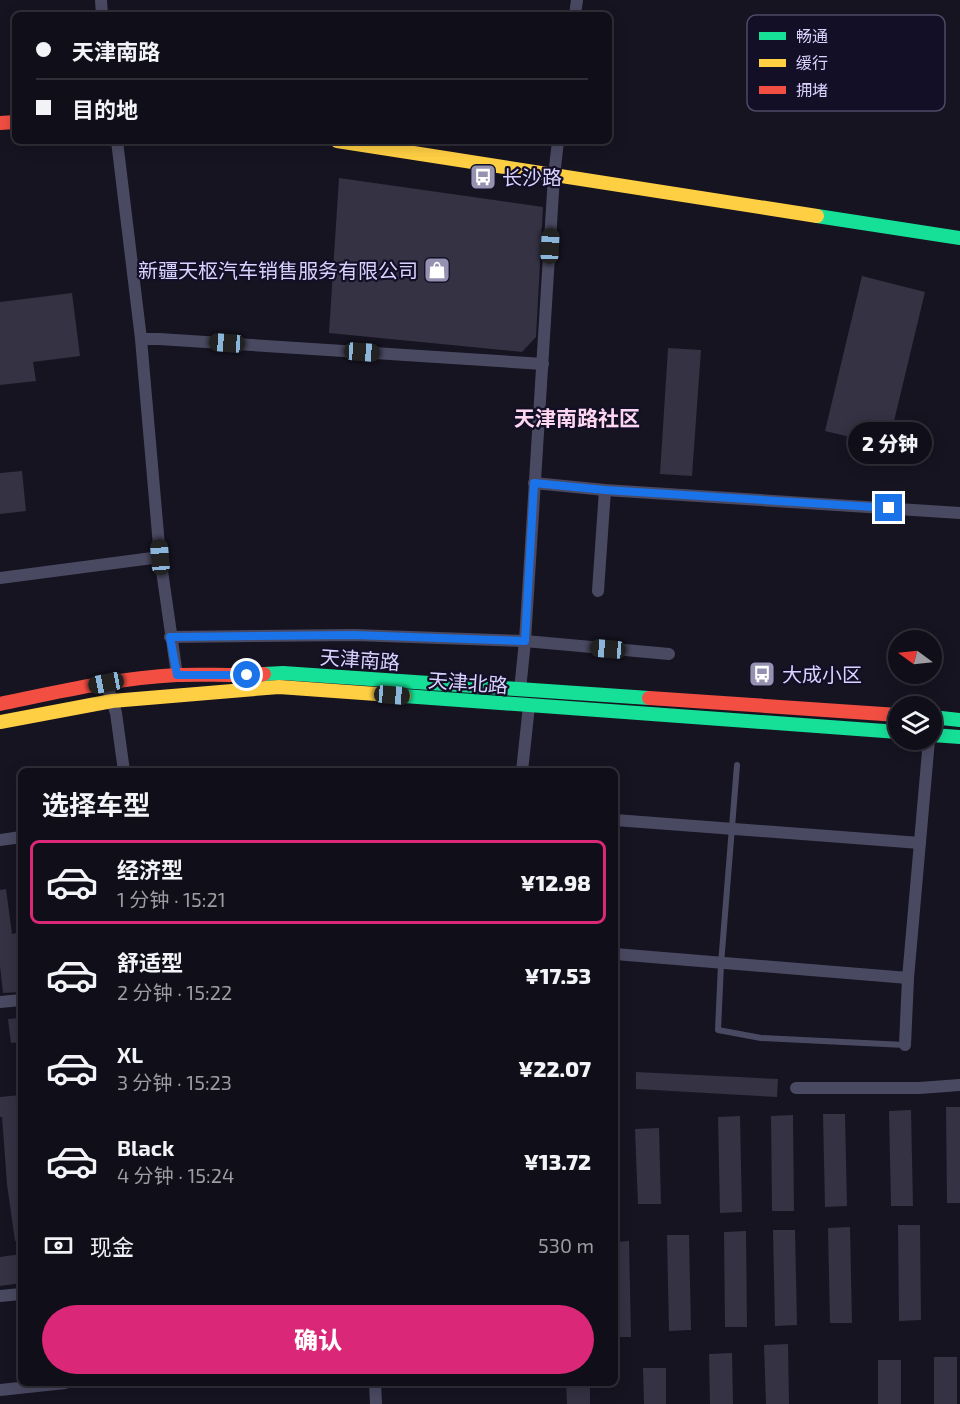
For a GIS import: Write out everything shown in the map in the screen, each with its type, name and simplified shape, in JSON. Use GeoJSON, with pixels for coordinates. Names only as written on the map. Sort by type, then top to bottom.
{"type":"FeatureCollection","features":[{"type":"Feature","properties":{"kind":"street"},"geometry":{"type":"LineString","coordinates":[[117,144],[141,339],[160,557],[177,675]]}},
{"type":"Feature","properties":{"kind":"street"},"geometry":{"type":"LineString","coordinates":[[356,144],[960,238]]}},
{"type":"Feature","properties":{"kind":"street"},"geometry":{"type":"LineString","coordinates":[[520,690],[558,144]]}},
{"type":"Feature","properties":{"kind":"street"},"geometry":{"type":"LineString","coordinates":[[141,339],[543,364]]}},
{"type":"Feature","properties":{"kind":"street"},"geometry":{"type":"LineString","coordinates":[[534,483],[605,490],[960,513]]}},
{"type":"Feature","properties":{"kind":"street"},"geometry":{"type":"LineString","coordinates":[[598,591],[605,490]]}},
{"type":"Feature","properties":{"kind":"street"},"geometry":{"type":"LineString","coordinates":[[0,579],[160,557]]}},
{"type":"Feature","properties":{"kind":"street"},"geometry":{"type":"LineString","coordinates":[[170,637],[354,635],[525,641],[669,654]]}},
{"type":"Feature","properties":{"kind":"street","name":"天津南路"},"geometry":{"type":"LineString","coordinates":[[0,704],[106,683],[177,675],[229,676],[283,673],[888,715]]}},
{"type":"Feature","properties":{"kind":"street"},"geometry":{"type":"LineString","coordinates":[[106,683],[116,713],[124,768]]}},
{"type":"Feature","properties":{"kind":"street","name":"天津北路"},"geometry":{"type":"LineString","coordinates":[[0,722],[112,701],[279,687],[888,732]]}},
{"type":"Feature","properties":{"kind":"street"},"geometry":{"type":"LineString","coordinates":[[522,768],[529,706]]}},
{"type":"Feature","properties":{"kind":"street"},"geometry":{"type":"LineString","coordinates":[[942,718],[960,720]]}},
{"type":"Feature","properties":{"kind":"street"},"geometry":{"type":"LineString","coordinates":[[942,736],[960,737]]}},
{"type":"Feature","properties":{"kind":"street"},"geometry":{"type":"LineString","coordinates":[[905,1045],[908,978],[928,750]]}},
{"type":"Feature","properties":{"kind":"street"},"geometry":{"type":"LineString","coordinates":[[618,820],[920,843]]}},
{"type":"Feature","properties":{"kind":"street"},"geometry":{"type":"LineString","coordinates":[[0,840],[18,837]]}},
{"type":"Feature","properties":{"kind":"street"},"geometry":{"type":"LineString","coordinates":[[618,954],[908,978]]}},
{"type":"Feature","properties":{"kind":"street"},"geometry":{"type":"LineString","coordinates":[[0,1002],[18,1000]]}},
{"type":"Feature","properties":{"kind":"street"},"geometry":{"type":"LineString","coordinates":[[796,1088],[919,1088],[960,1085]]}},
{"type":"Feature","properties":{"kind":"street"},"geometry":{"type":"LineString","coordinates":[[0,1296],[18,1294]]}},
{"type":"Feature","properties":{"kind":"street"},"geometry":{"type":"LineString","coordinates":[[0,1390],[37,1386]]}},
{"type":"Feature","properties":{"kind":"street"},"geometry":{"type":"LineString","coordinates":[[375,1386],[376,1404]]}},
{"type":"Feature","properties":{"kind":"lane"},"geometry":{"type":"LineString","coordinates":[[737,765],[718,1030],[761,1038],[905,1045]]}},
{"type":"Feature","properties":{"kind":"building","name":"新疆天枢汽车销售服务有限公司"},"geometry":{"type":"Polygon","coordinates":[[[339,178],[543,207],[536,337],[522,352],[329,333],[339,178]]]}},
{"type":"Feature","properties":{"kind":"building"},"geometry":{"type":"Polygon","coordinates":[[[862,276],[925,292],[888,446],[825,431],[862,276]]]}},
{"type":"Feature","properties":{"kind":"building"},"geometry":{"type":"Polygon","coordinates":[[[72,293],[80,356],[33,362],[36,381],[0,385],[0,302],[72,293]]]}},
{"type":"Feature","properties":{"kind":"building"},"geometry":{"type":"Polygon","coordinates":[[[668,348],[701,350],[692,476],[660,474],[668,348]]]}},
{"type":"Feature","properties":{"kind":"building"},"geometry":{"type":"Polygon","coordinates":[[[22,471],[26,511],[0,514],[0,473],[22,471]]]}},
{"type":"Feature","properties":{"kind":"building"},"geometry":{"type":"Polygon","coordinates":[[[6,889],[12,934],[18,933],[18,992],[3,993],[0,966],[0,890],[6,889]]]}},
{"type":"Feature","properties":{"kind":"building"},"geometry":{"type":"Polygon","coordinates":[[[18,1018],[18,1042],[11,1043],[8,1019],[18,1018]]]}},
{"type":"Feature","properties":{"kind":"building"},"geometry":{"type":"Polygon","coordinates":[[[636,1072],[778,1079],[777,1097],[636,1089],[636,1072]]]}},
{"type":"Feature","properties":{"kind":"building"},"geometry":{"type":"Polygon","coordinates":[[[18,1095],[18,1240],[15,1241],[7,1184],[2,1117],[0,1117],[0,1097],[18,1095]]]}},
{"type":"Feature","properties":{"kind":"building"},"geometry":{"type":"Polygon","coordinates":[[[946,1107],[960,1107],[960,1203],[947,1203],[946,1107]]]}},
{"type":"Feature","properties":{"kind":"building"},"geometry":{"type":"Polygon","coordinates":[[[911,1110],[913,1206],[891,1206],[889,1111],[911,1110]]]}},
{"type":"Feature","properties":{"kind":"building"},"geometry":{"type":"Polygon","coordinates":[[[823,1114],[845,1114],[847,1206],[825,1207],[823,1114]]]}},
{"type":"Feature","properties":{"kind":"building"},"geometry":{"type":"Polygon","coordinates":[[[793,1115],[794,1211],[772,1211],[771,1116],[793,1115]]]}},
{"type":"Feature","properties":{"kind":"building"},"geometry":{"type":"Polygon","coordinates":[[[740,1116],[742,1212],[720,1213],[718,1117],[740,1116]]]}},
{"type":"Feature","properties":{"kind":"building"},"geometry":{"type":"Polygon","coordinates":[[[659,1128],[661,1204],[638,1204],[635,1129],[659,1128]]]}},
{"type":"Feature","properties":{"kind":"building"},"geometry":{"type":"Polygon","coordinates":[[[898,1225],[920,1225],[921,1320],[899,1321],[898,1225]]]}},
{"type":"Feature","properties":{"kind":"building"},"geometry":{"type":"Polygon","coordinates":[[[850,1227],[852,1323],[830,1323],[828,1228],[850,1227]]]}},
{"type":"Feature","properties":{"kind":"building"},"geometry":{"type":"Polygon","coordinates":[[[773,1230],[795,1230],[797,1325],[775,1326],[773,1230]]]}},
{"type":"Feature","properties":{"kind":"building"},"geometry":{"type":"Polygon","coordinates":[[[746,1231],[747,1327],[725,1327],[724,1232],[746,1231]]]}},
{"type":"Feature","properties":{"kind":"building"},"geometry":{"type":"Polygon","coordinates":[[[667,1235],[689,1235],[691,1330],[669,1331],[667,1235]]]}},
{"type":"Feature","properties":{"kind":"building"},"geometry":{"type":"Polygon","coordinates":[[[629,1241],[631,1337],[618,1337],[618,1242],[629,1241]]]}},
{"type":"Feature","properties":{"kind":"building"},"geometry":{"type":"Polygon","coordinates":[[[18,1254],[18,1283],[0,1286],[0,1257],[18,1254]]]}},
{"type":"Feature","properties":{"kind":"building"},"geometry":{"type":"Polygon","coordinates":[[[788,1344],[789,1404],[766,1404],[764,1345],[788,1344]]]}},
{"type":"Feature","properties":{"kind":"building"},"geometry":{"type":"Polygon","coordinates":[[[732,1353],[733,1404],[710,1404],[709,1354],[732,1353]]]}},
{"type":"Feature","properties":{"kind":"building"},"geometry":{"type":"Polygon","coordinates":[[[934,1357],[957,1357],[957,1404],[934,1404],[934,1357]]]}},
{"type":"Feature","properties":{"kind":"building"},"geometry":{"type":"Polygon","coordinates":[[[878,1360],[901,1360],[901,1404],[878,1404],[878,1360]]]}},
{"type":"Feature","properties":{"kind":"building"},"geometry":{"type":"Polygon","coordinates":[[[643,1368],[666,1368],[666,1404],[644,1404],[643,1368]]]}},
{"type":"Feature","properties":{"kind":"building"},"geometry":{"type":"Polygon","coordinates":[[[566,1386],[590,1386],[590,1404],[567,1404],[566,1386]]]}},
{"type":"Feature","properties":{"kind":"traffic: fast"},"geometry":{"type":"LineString","coordinates":[[817,216],[960,238]]}},
{"type":"Feature","properties":{"kind":"traffic: fast"},"geometry":{"type":"LineString","coordinates":[[264,674],[283,673],[649,698]]}},
{"type":"Feature","properties":{"kind":"traffic: fast"},"geometry":{"type":"LineString","coordinates":[[404,696],[888,731]]}},
{"type":"Feature","properties":{"kind":"traffic: fast"},"geometry":{"type":"LineString","coordinates":[[942,718],[960,720]]}},
{"type":"Feature","properties":{"kind":"traffic: fast"},"geometry":{"type":"LineString","coordinates":[[942,736],[960,737]]}},
{"type":"Feature","properties":{"kind":"traffic: slow"},"geometry":{"type":"LineString","coordinates":[[356,144],[817,216]]}},
{"type":"Feature","properties":{"kind":"traffic: slow"},"geometry":{"type":"LineString","coordinates":[[0,722],[112,701],[279,687],[404,696]]}},
{"type":"Feature","properties":{"kind":"traffic: jam"},"geometry":{"type":"LineString","coordinates":[[0,123],[12,122]]}},
{"type":"Feature","properties":{"kind":"traffic: jam"},"geometry":{"type":"LineString","coordinates":[[0,704],[132,679],[177,675],[264,674]]}},
{"type":"Feature","properties":{"kind":"traffic: jam"},"geometry":{"type":"LineString","coordinates":[[649,698],[888,714]]}},
{"type":"Feature","properties":{"kind":"place","name":"长沙路"},"geometry":{"type":"Point","coordinates":[483,177]}},
{"type":"Feature","properties":{"kind":"place","name":"新疆天枢汽车销售服务有限公司"},"geometry":{"type":"Point","coordinates":[437,270]}},
{"type":"Feature","properties":{"kind":"place","name":"大成小区"},"geometry":{"type":"Point","coordinates":[762,674]}},
{"type":"Feature","properties":{"kind":"district","name":"天津南路社区"},"geometry":{"type":"Point","coordinates":[577,417]}},
{"type":"Feature","properties":{"kind":"route"},"geometry":{"type":"LineString","coordinates":[[247,675],[177,675],[170,637],[354,635],[525,641],[534,483],[605,490],[889,508]]}}]}
